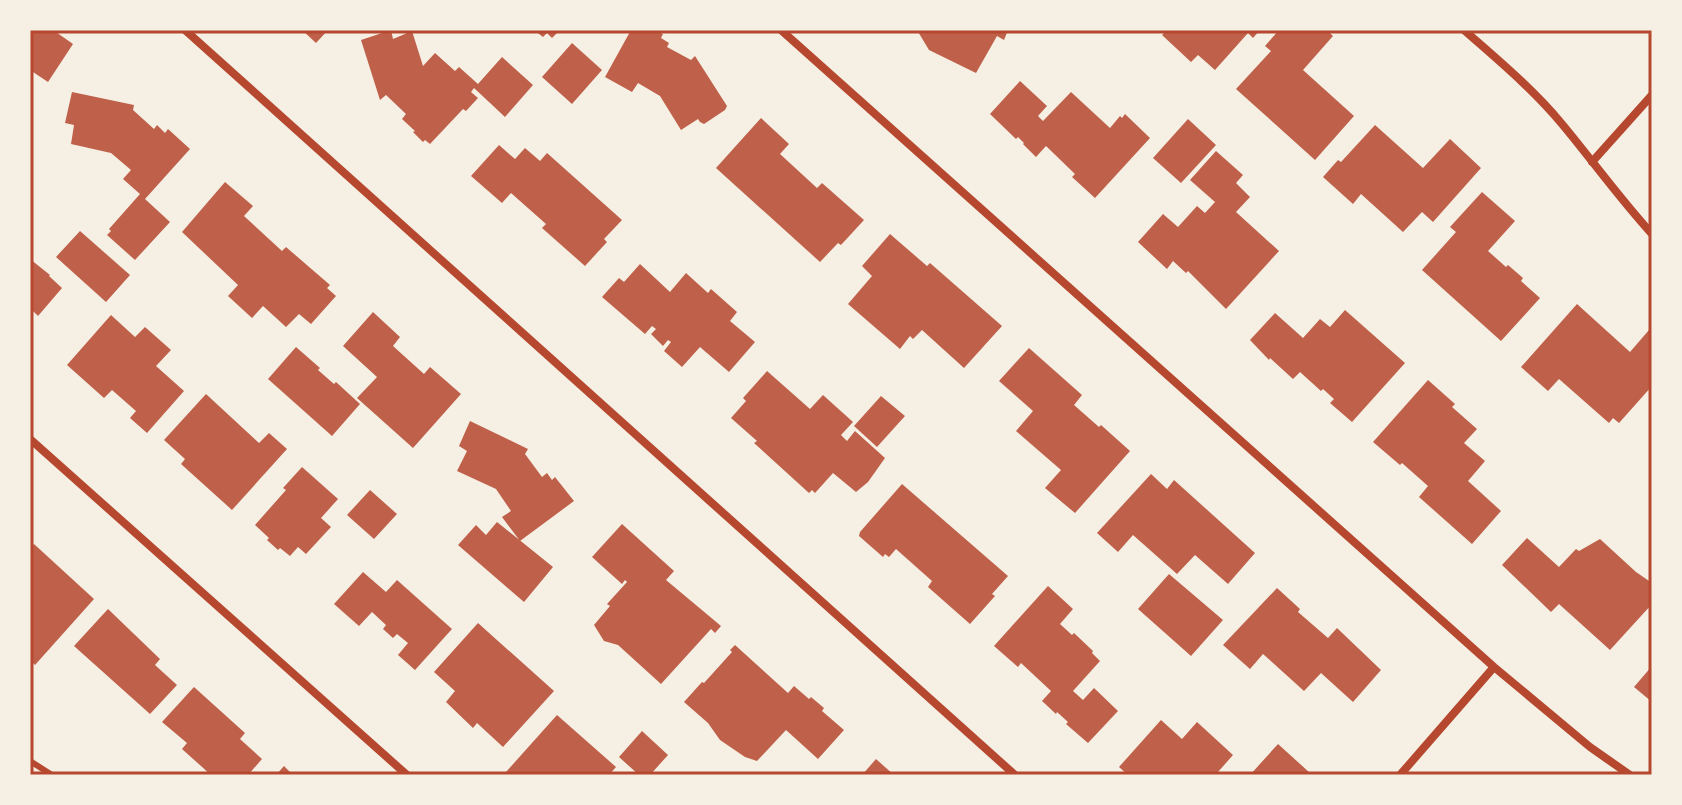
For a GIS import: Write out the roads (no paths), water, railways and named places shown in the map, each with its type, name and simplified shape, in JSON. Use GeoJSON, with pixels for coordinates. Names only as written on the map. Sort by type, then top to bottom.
{"type":"FeatureCollection","features":[{"type":"Feature","properties":{"kind":"street"},"geometry":{"type":"LineString","coordinates":[[185,30],[1015,775]]}},
{"type":"Feature","properties":{"kind":"street"},"geometry":{"type":"LineString","coordinates":[[781,30],[1494,667],[1590,747],[1630,775]]}},
{"type":"Feature","properties":{"kind":"street"},"geometry":{"type":"LineString","coordinates":[[1464,30],[1527,86],[1652,234]]}},
{"type":"Feature","properties":{"kind":"street"},"geometry":{"type":"LineString","coordinates":[[1592,162],[1652,95]]}},
{"type":"Feature","properties":{"kind":"street"},"geometry":{"type":"LineString","coordinates":[[30,439],[407,775]]}},
{"type":"Feature","properties":{"kind":"street"},"geometry":{"type":"LineString","coordinates":[[1400,775],[1494,667]]}},
{"type":"Feature","properties":{"kind":"lane"},"geometry":{"type":"LineString","coordinates":[[30,761],[52,775]]}}]}
